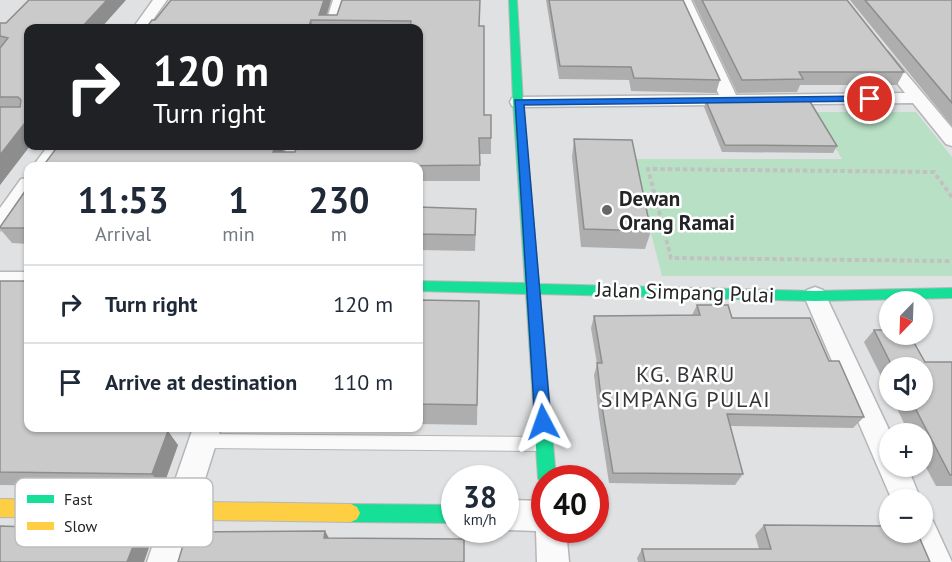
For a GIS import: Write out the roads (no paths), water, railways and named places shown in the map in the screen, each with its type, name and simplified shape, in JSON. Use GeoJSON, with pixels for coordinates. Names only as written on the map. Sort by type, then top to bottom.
{"type":"FeatureCollection","features":[{"type":"Feature","properties":{"kind":"street"},"geometry":{"type":"LineString","coordinates":[[143,24],[160,0]]}},
{"type":"Feature","properties":{"kind":"street"},"geometry":{"type":"LineString","coordinates":[[332,24],[340,0]]}},
{"type":"Feature","properties":{"kind":"street"},"geometry":{"type":"LineString","coordinates":[[513,0],[518,102],[546,465]]}},
{"type":"Feature","properties":{"kind":"street"},"geometry":{"type":"LineString","coordinates":[[684,0],[730,100]]}},
{"type":"Feature","properties":{"kind":"street"},"geometry":{"type":"LineString","coordinates":[[875,45],[952,140]]}},
{"type":"Feature","properties":{"kind":"street"},"geometry":{"type":"LineString","coordinates":[[518,102],[917,99]]}},
{"type":"Feature","properties":{"kind":"street"},"geometry":{"type":"LineString","coordinates":[[0,223],[24,190]]}},
{"type":"Feature","properties":{"kind":"street"},"geometry":{"type":"LineString","coordinates":[[0,280],[24,280]]}},
{"type":"Feature","properties":{"kind":"street","name":"Jalan Simpang Pulai"},"geometry":{"type":"LineString","coordinates":[[423,286],[533,287],[815,296],[952,293]]}},
{"type":"Feature","properties":{"kind":"street"},"geometry":{"type":"LineString","coordinates":[[815,296],[879,437]]}},
{"type":"Feature","properties":{"kind":"street"},"geometry":{"type":"LineString","coordinates":[[191,478],[205,434]]}},
{"type":"Feature","properties":{"kind":"street"},"geometry":{"type":"LineString","coordinates":[[0,507],[15,507]]}},
{"type":"Feature","properties":{"kind":"street"},"geometry":{"type":"LineString","coordinates":[[213,509],[441,514]]}},
{"type":"Feature","properties":{"kind":"street"},"geometry":{"type":"LineString","coordinates":[[552,543],[553,562]]}},
{"type":"Feature","properties":{"kind":"street"},"geometry":{"type":"LineString","coordinates":[[927,543],[936,562]]}},
{"type":"Feature","properties":{"kind":"street"},"geometry":{"type":"LineString","coordinates":[[163,562],[168,547]]}},
{"type":"Feature","properties":{"kind":"lane"},"geometry":{"type":"LineString","coordinates":[[205,434],[544,444]]}},
{"type":"Feature","properties":{"kind":"place","name":"Dewan Orang Ramai"},"geometry":{"type":"Point","coordinates":[607,210]}},
{"type":"Feature","properties":{"kind":"district","name":"KG. BARU SIMPANG PULAI"},"geometry":{"type":"Point","coordinates":[686,386]}}]}
